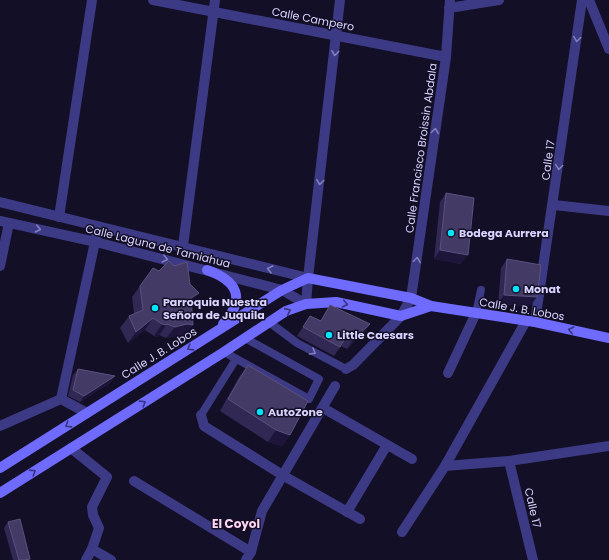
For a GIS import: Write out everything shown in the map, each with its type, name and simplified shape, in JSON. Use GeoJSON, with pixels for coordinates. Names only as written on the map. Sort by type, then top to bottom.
{"type":"FeatureCollection","features":[{"type":"Feature","properties":{"kind":"main road"},"geometry":{"type":"LineString","coordinates":[[207,270],[227,280],[234,287],[237,294],[234,309],[212,334]]}},
{"type":"Feature","properties":{"kind":"main road","name":"Calle J. B. Lobos"},"geometry":{"type":"LineString","coordinates":[[0,468],[282,290],[308,278],[411,298],[431,306],[531,322],[609,338]]}},
{"type":"Feature","properties":{"kind":"main road"},"geometry":{"type":"LineString","coordinates":[[0,493],[224,352],[286,311],[306,304],[336,302],[401,316]]}},
{"type":"Feature","properties":{"kind":"main road","name":"Calle J. B. Lobos"},"geometry":{"type":"LineString","coordinates":[[401,316],[431,306]]}},
{"type":"Feature","properties":{"kind":"street"},"geometry":{"type":"LineString","coordinates":[[59,217],[92,0]]}},
{"type":"Feature","properties":{"kind":"street","name":"Calle Campero"},"geometry":{"type":"LineString","coordinates":[[152,0],[446,56]]}},
{"type":"Feature","properties":{"kind":"street"},"geometry":{"type":"LineString","coordinates":[[183,246],[215,0]]}},
{"type":"Feature","properties":{"kind":"street"},"geometry":{"type":"LineString","coordinates":[[306,304],[340,0]]}},
{"type":"Feature","properties":{"kind":"street"},"geometry":{"type":"LineString","coordinates":[[450,4],[500,0]]}},
{"type":"Feature","properties":{"kind":"street","name":"Calle 17"},"geometry":{"type":"LineString","coordinates":[[402,532],[446,466],[531,322],[554,205],[582,0]]}},
{"type":"Feature","properties":{"kind":"street"},"geometry":{"type":"LineString","coordinates":[[589,0],[609,49]]}},
{"type":"Feature","properties":{"kind":"street","name":"Calle Francisco Broissin Abdala"},"geometry":{"type":"LineString","coordinates":[[411,298],[446,56],[450,4]]}},
{"type":"Feature","properties":{"kind":"street","name":"Calle Laguna de Tamiahua"},"geometry":{"type":"LineString","coordinates":[[0,202],[98,228],[183,246],[308,278]]}},
{"type":"Feature","properties":{"kind":"street"},"geometry":{"type":"LineString","coordinates":[[554,205],[609,211]]}},
{"type":"Feature","properties":{"kind":"street"},"geometry":{"type":"LineString","coordinates":[[0,266],[5,222]]}},
{"type":"Feature","properties":{"kind":"street","name":"Calle Laguna de Tamiahua"},"geometry":{"type":"LineString","coordinates":[[5,222],[96,242],[282,290],[306,304]]}},
{"type":"Feature","properties":{"kind":"street"},"geometry":{"type":"LineString","coordinates":[[61,399],[98,228]]}},
{"type":"Feature","properties":{"kind":"street"},"geometry":{"type":"LineString","coordinates":[[346,369],[352,365],[401,316],[411,298]]}},
{"type":"Feature","properties":{"kind":"street"},"geometry":{"type":"LineString","coordinates":[[448,373],[476,313]]}},
{"type":"Feature","properties":{"kind":"street"},"geometry":{"type":"LineString","coordinates":[[134,481],[249,556],[262,511],[284,476],[335,386]]}},
{"type":"Feature","properties":{"kind":"street"},"geometry":{"type":"LineString","coordinates":[[61,399],[87,413]]}},
{"type":"Feature","properties":{"kind":"street"},"geometry":{"type":"LineString","coordinates":[[0,426],[61,399]]}},
{"type":"Feature","properties":{"kind":"street"},"geometry":{"type":"LineString","coordinates":[[323,408],[412,459]]}},
{"type":"Feature","properties":{"kind":"street"},"geometry":{"type":"LineString","coordinates":[[201,415],[204,426],[284,476],[360,519]]}},
{"type":"Feature","properties":{"kind":"street"},"geometry":{"type":"LineString","coordinates":[[347,512],[387,445]]}},
{"type":"Feature","properties":{"kind":"street"},"geometry":{"type":"LineString","coordinates":[[446,466],[509,461],[609,446]]}},
{"type":"Feature","properties":{"kind":"street"},"geometry":{"type":"LineString","coordinates":[[72,448],[107,477],[92,507],[93,515],[99,528],[92,549],[86,560]]}},
{"type":"Feature","properties":{"kind":"street","name":"Calle 17"},"geometry":{"type":"LineString","coordinates":[[509,461],[533,560]]}},
{"type":"Feature","properties":{"kind":"street"},"geometry":{"type":"LineString","coordinates":[[92,549],[111,560]]}},
{"type":"Feature","properties":{"kind":"lane"},"geometry":{"type":"LineString","coordinates":[[476,313],[481,290]]}},
{"type":"Feature","properties":{"kind":"lane"},"geometry":{"type":"LineString","coordinates":[[269,322],[297,343],[346,369]]}},
{"type":"Feature","properties":{"kind":"lane"},"geometry":{"type":"LineString","coordinates":[[224,352],[309,399],[319,379],[245,338]]}},
{"type":"Feature","properties":{"kind":"lane"},"geometry":{"type":"LineString","coordinates":[[201,415],[236,359]]}},
{"type":"Feature","properties":{"kind":"building","name":"Bodega Aurrera"},"geometry":{"type":"Polygon","coordinates":[[[446,193],[474,198],[468,255],[440,250],[446,193]]]}},
{"type":"Feature","properties":{"kind":"building","name":"Monat"},"geometry":{"type":"Polygon","coordinates":[[[507,259],[541,265],[537,297],[504,295],[507,259]]]}},
{"type":"Feature","properties":{"kind":"building","name":"Parroquia Nuestra Señora de Juquila"},"geometry":{"type":"Polygon","coordinates":[[[169,261],[174,266],[187,262],[190,284],[199,293],[191,298],[193,325],[187,324],[175,327],[162,324],[153,318],[136,332],[129,316],[143,310],[140,286],[153,268],[159,271],[169,261]]]}},
{"type":"Feature","properties":{"kind":"building"},"geometry":{"type":"Polygon","coordinates":[[[330,305],[370,324],[353,340],[346,336],[340,347],[303,327],[310,316],[321,321],[330,305]]]}},
{"type":"Feature","properties":{"kind":"building","name":"AutoZone"},"geometry":{"type":"Polygon","coordinates":[[[248,365],[308,401],[290,435],[276,430],[228,399],[248,365]]]}},
{"type":"Feature","properties":{"kind":"building"},"geometry":{"type":"Polygon","coordinates":[[[78,369],[115,376],[84,396],[73,390],[78,369]]]}},
{"type":"Feature","properties":{"kind":"building"},"geometry":{"type":"Polygon","coordinates":[[[20,519],[30,559],[25,560],[19,560],[8,522],[20,519]]]}},
{"type":"Feature","properties":{"kind":"place","name":"Bodega Aurrera"},"geometry":{"type":"Point","coordinates":[451,233]}},
{"type":"Feature","properties":{"kind":"place","name":"Monat"},"geometry":{"type":"Point","coordinates":[516,289]}},
{"type":"Feature","properties":{"kind":"place","name":"Parroquia Nuestra Señora de Juquila"},"geometry":{"type":"Point","coordinates":[155,308]}},
{"type":"Feature","properties":{"kind":"place","name":"Little Caesars"},"geometry":{"type":"Point","coordinates":[329,335]}},
{"type":"Feature","properties":{"kind":"place","name":"AutoZone"},"geometry":{"type":"Point","coordinates":[260,412]}},
{"type":"Feature","properties":{"kind":"district","name":"El Coyol"},"geometry":{"type":"Point","coordinates":[236,523]}}]}
